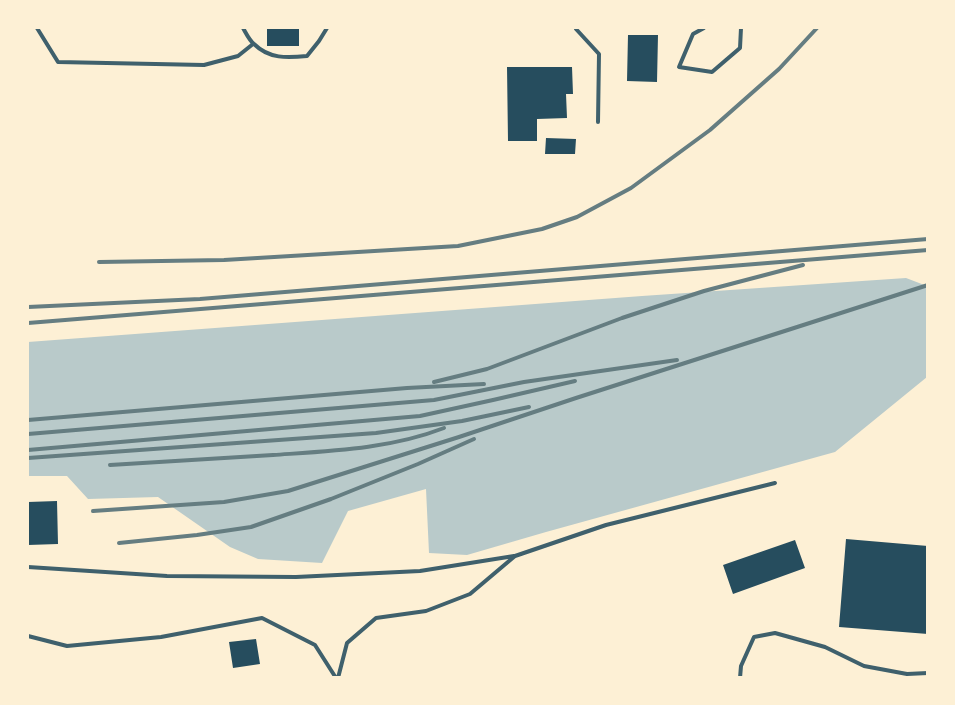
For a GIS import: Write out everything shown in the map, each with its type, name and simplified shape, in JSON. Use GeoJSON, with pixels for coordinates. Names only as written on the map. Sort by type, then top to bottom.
{"type":"FeatureCollection","features":[{"type":"Feature","properties":{"kind":"lane"},"geometry":{"type":"LineString","coordinates":[[37,28],[58,62],[204,65],[238,56],[253,44]]}},
{"type":"Feature","properties":{"kind":"lane"},"geometry":{"type":"LineString","coordinates":[[242,28],[253,44],[267,54],[287,58],[307,56],[320,41],[327,28]]}},
{"type":"Feature","properties":{"kind":"lane"},"geometry":{"type":"LineString","coordinates":[[576,28],[599,54],[598,122]]}},
{"type":"Feature","properties":{"kind":"lane"},"geometry":{"type":"LineString","coordinates":[[704,28],[693,34],[679,67],[712,72],[740,48],[741,28]]}},
{"type":"Feature","properties":{"kind":"lane"},"geometry":{"type":"LineString","coordinates":[[28,567],[167,576],[296,578],[420,571],[515,556],[606,525],[774,483]]}},
{"type":"Feature","properties":{"kind":"lane"},"geometry":{"type":"LineString","coordinates":[[337,678],[347,643],[376,618],[426,611],[470,594],[515,556]]}},
{"type":"Feature","properties":{"kind":"lane"},"geometry":{"type":"LineString","coordinates":[[28,636],[67,646],[162,637],[262,618],[315,645],[337,678]]}},
{"type":"Feature","properties":{"kind":"lane"},"geometry":{"type":"LineString","coordinates":[[740,678],[741,666],[754,637],[775,633],[825,647],[864,666],[907,674],[928,674]]}},
{"type":"Feature","properties":{"kind":"shaded area"},"geometry":{"type":"Polygon","coordinates":[[[906,278],[927,286],[927,377],[835,452],[467,555],[429,553],[426,489],[348,511],[322,563],[258,559],[230,547],[158,497],[88,499],[67,476],[28,476],[28,342],[906,278]]]}},
{"type":"Feature","properties":{"kind":"building"},"geometry":{"type":"Polygon","coordinates":[[[267,28],[299,28],[299,46],[267,46],[267,28]]]}},
{"type":"Feature","properties":{"kind":"building"},"geometry":{"type":"Polygon","coordinates":[[[628,35],[658,35],[657,82],[627,81],[628,35]]]}},
{"type":"Feature","properties":{"kind":"building"},"geometry":{"type":"Polygon","coordinates":[[[507,67],[572,67],[573,94],[566,94],[567,118],[537,119],[537,141],[508,141],[507,67]]]}},
{"type":"Feature","properties":{"kind":"building"},"geometry":{"type":"Polygon","coordinates":[[[546,138],[576,139],[575,154],[545,154],[546,138]]]}},
{"type":"Feature","properties":{"kind":"building"},"geometry":{"type":"Polygon","coordinates":[[[57,501],[58,544],[28,545],[28,502],[57,501]]]}},
{"type":"Feature","properties":{"kind":"building"},"geometry":{"type":"Polygon","coordinates":[[[846,539],[928,546],[928,634],[839,627],[846,539]]]}},
{"type":"Feature","properties":{"kind":"building"},"geometry":{"type":"Polygon","coordinates":[[[795,540],[805,568],[733,594],[723,565],[795,540]]]}},
{"type":"Feature","properties":{"kind":"building"},"geometry":{"type":"Polygon","coordinates":[[[256,639],[260,664],[233,668],[229,642],[256,639]]]}},
{"type":"Feature","properties":{"kind":"railway"},"geometry":{"type":"LineString","coordinates":[[99,262],[224,260],[458,246],[542,229],[577,217],[631,188],[710,130],[779,69],[817,28]]}},
{"type":"Feature","properties":{"kind":"railway"},"geometry":{"type":"LineString","coordinates":[[28,307],[200,299],[928,239]]}},
{"type":"Feature","properties":{"kind":"railway"},"geometry":{"type":"LineString","coordinates":[[28,323],[928,250]]}},
{"type":"Feature","properties":{"kind":"railway"},"geometry":{"type":"LineString","coordinates":[[434,382],[487,369],[622,318],[704,291],[803,265]]}},
{"type":"Feature","properties":{"kind":"railway"},"geometry":{"type":"LineString","coordinates":[[93,511],[224,502],[288,491],[928,285]]}},
{"type":"Feature","properties":{"kind":"railway"},"geometry":{"type":"LineString","coordinates":[[28,434],[434,400],[524,382],[677,360]]}},
{"type":"Feature","properties":{"kind":"railway"},"geometry":{"type":"LineString","coordinates":[[28,450],[420,416],[575,381]]}},
{"type":"Feature","properties":{"kind":"railway"},"geometry":{"type":"LineString","coordinates":[[28,420],[407,388],[484,384]]}},
{"type":"Feature","properties":{"kind":"railway"},"geometry":{"type":"LineString","coordinates":[[28,458],[376,433],[462,421],[529,407]]}},
{"type":"Feature","properties":{"kind":"railway"},"geometry":{"type":"LineString","coordinates":[[110,465],[295,454],[360,448],[403,441],[444,428]]}},
{"type":"Feature","properties":{"kind":"railway"},"geometry":{"type":"LineString","coordinates":[[119,543],[251,527],[331,499],[474,439]]}}]}
